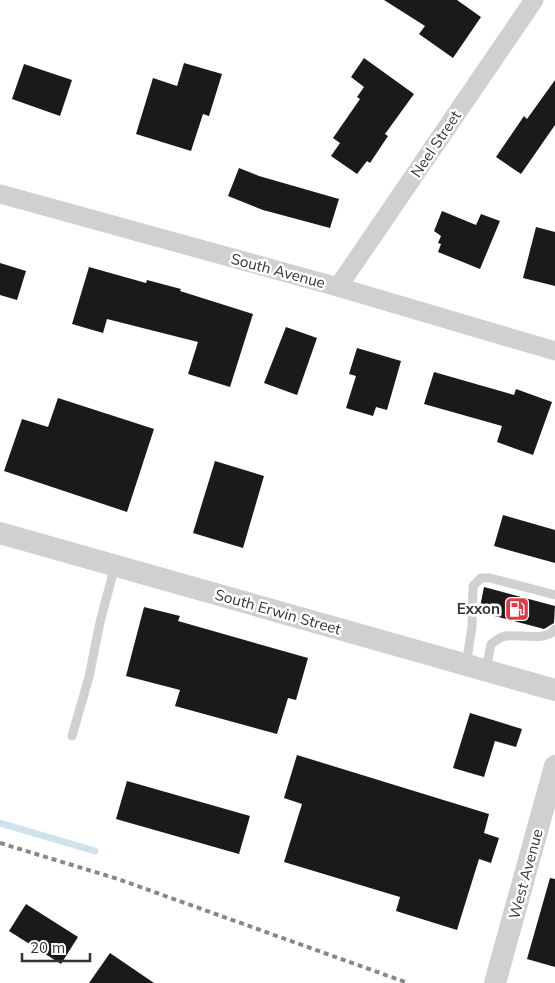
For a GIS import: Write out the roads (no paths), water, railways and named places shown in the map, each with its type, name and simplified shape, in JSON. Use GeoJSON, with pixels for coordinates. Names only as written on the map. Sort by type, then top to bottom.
{"type":"FeatureCollection","features":[{"type":"Feature","properties":{"kind":"street","name":"Neel Street"},"geometry":{"type":"LineString","coordinates":[[338,287],[534,0]]}},
{"type":"Feature","properties":{"kind":"street","name":"South Avenue"},"geometry":{"type":"LineString","coordinates":[[0,194],[338,287],[555,351]]}},
{"type":"Feature","properties":{"kind":"street","name":"South Erwin Street"},"geometry":{"type":"LineString","coordinates":[[0,534],[555,690]]}},
{"type":"Feature","properties":{"kind":"street","name":"West Avenue"},"geometry":{"type":"LineString","coordinates":[[495,983],[555,766]]}},
{"type":"Feature","properties":{"kind":"lane"},"geometry":{"type":"LineString","coordinates":[[72,736],[89,677],[100,622],[115,566]]}},
{"type":"Feature","properties":{"kind":"lane"},"geometry":{"type":"LineString","coordinates":[[476,668],[472,627],[473,586],[481,578],[490,578],[555,595]]}},
{"type":"Feature","properties":{"kind":"lane"},"geometry":{"type":"LineString","coordinates":[[476,668],[491,644],[503,636],[545,636],[555,629]]}},
{"type":"Feature","properties":{"kind":"waterway"},"geometry":{"type":"LineString","coordinates":[[0,823],[95,851]]}},
{"type":"Feature","properties":{"kind":"railway"},"geometry":{"type":"LineString","coordinates":[[0,843],[118,879],[408,983]]}},
{"type":"Feature","properties":{"kind":"place","name":"Exxon"},"geometry":{"type":"Point","coordinates":[517,609]}}]}
